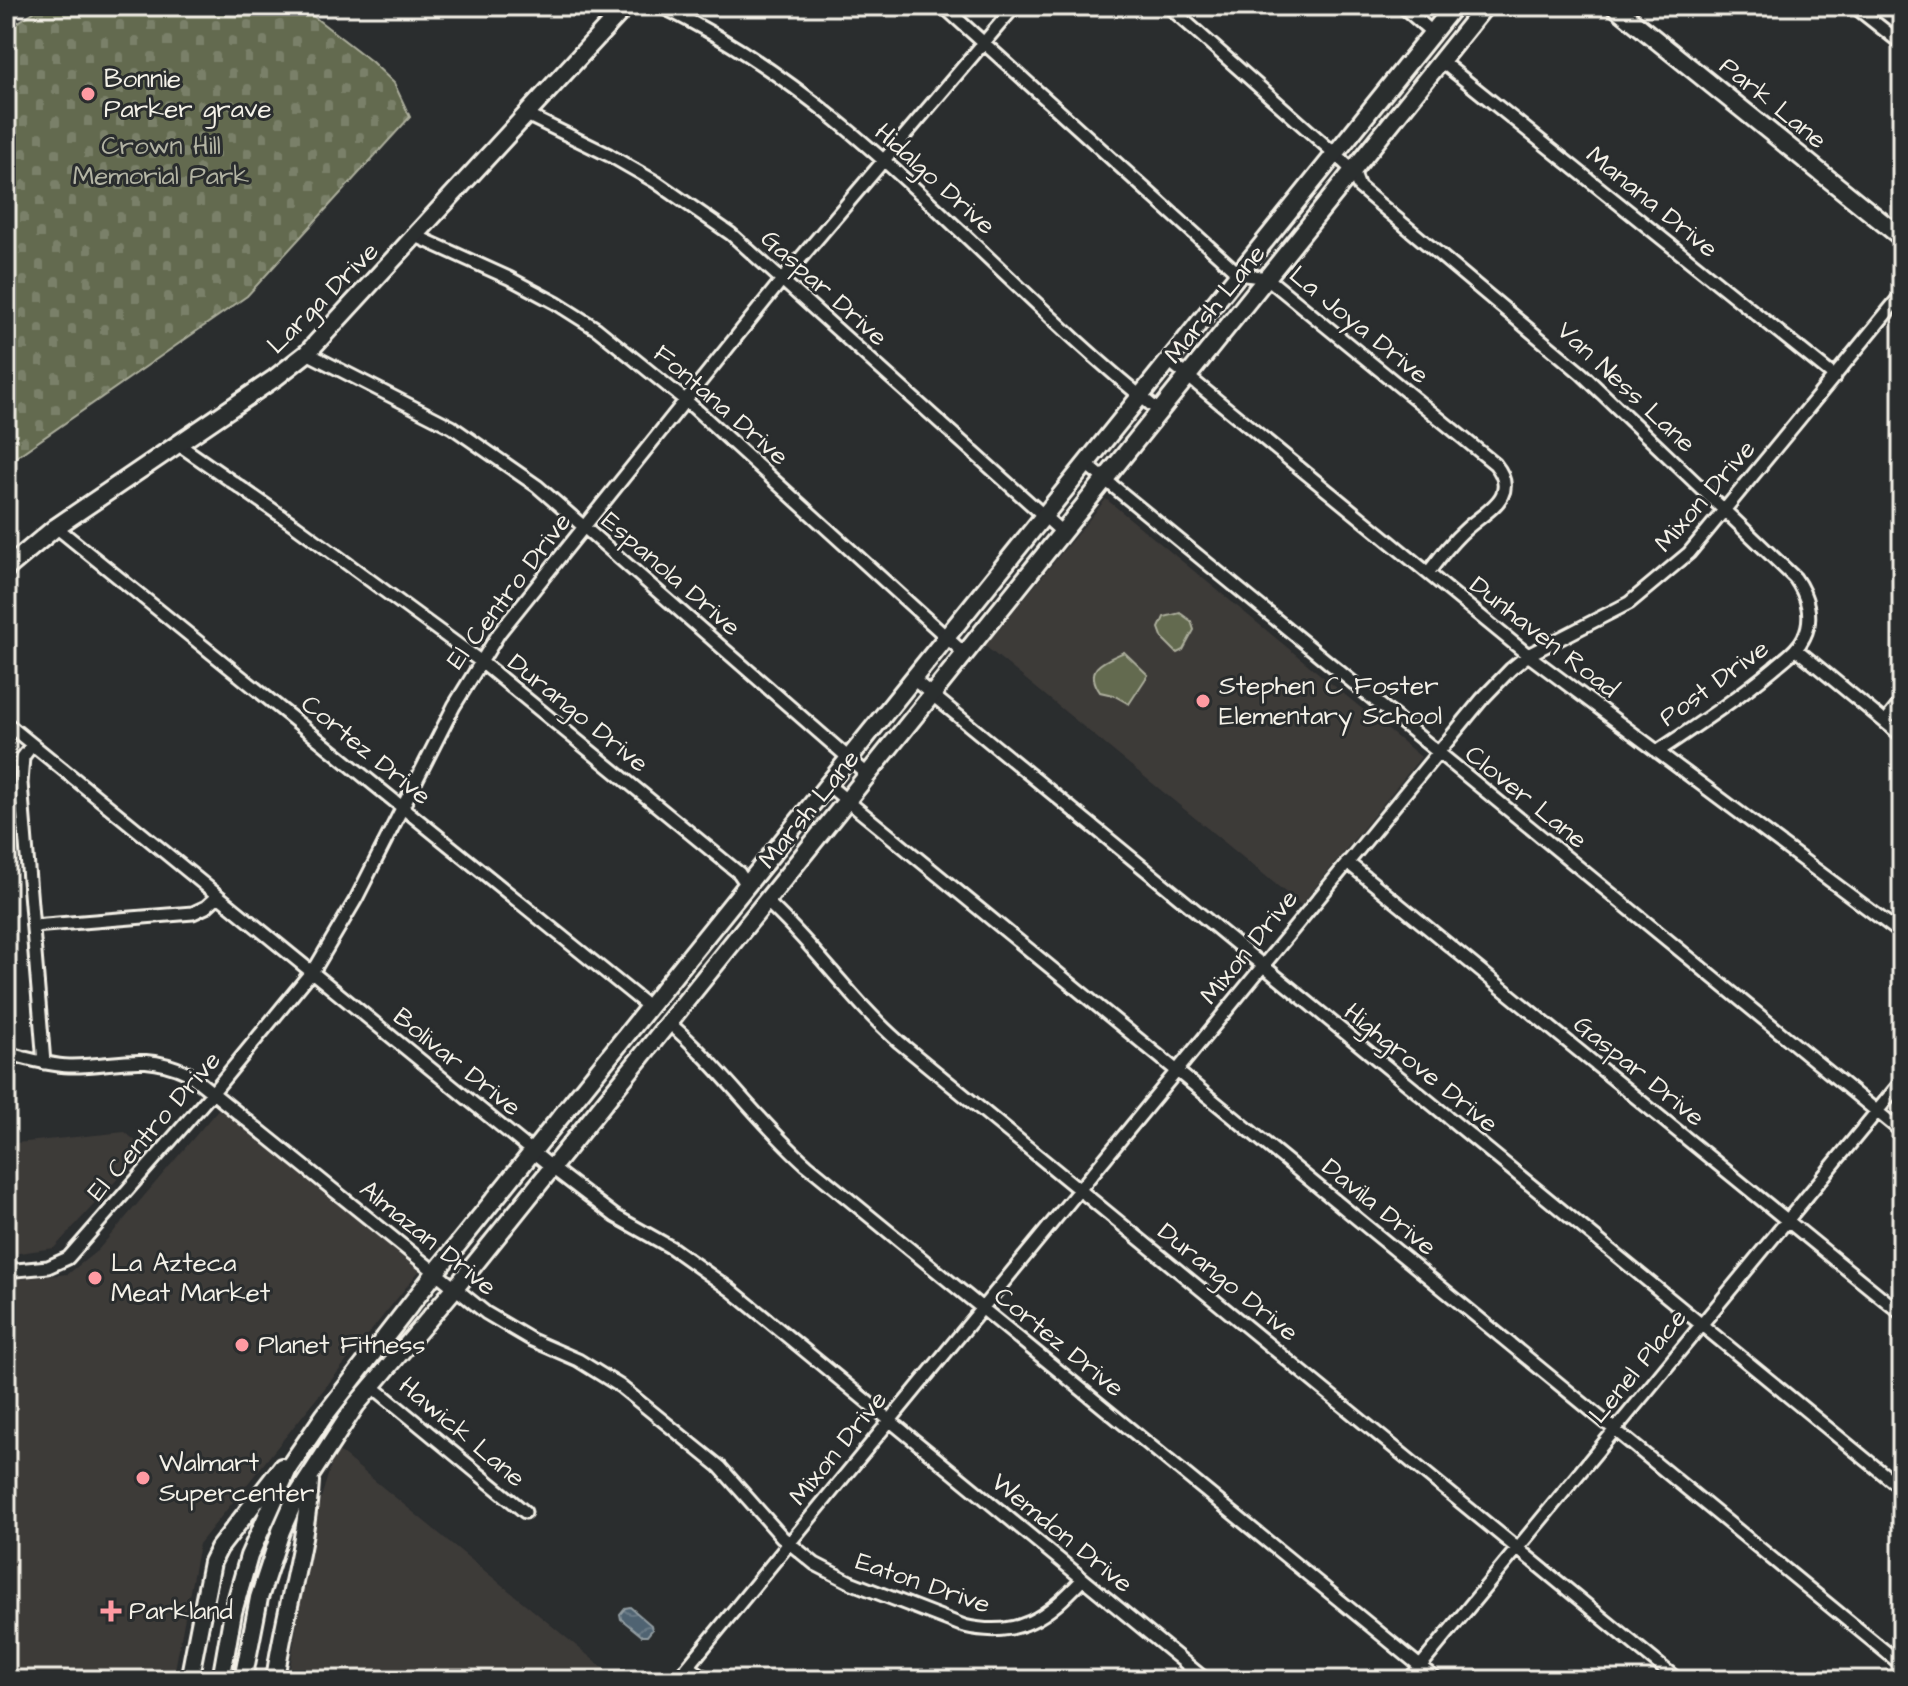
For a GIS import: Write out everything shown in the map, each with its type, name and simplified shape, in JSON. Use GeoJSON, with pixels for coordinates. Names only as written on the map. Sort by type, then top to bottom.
{"type":"FeatureCollection","features":[{"type":"Feature","properties":{"kind":"main road","name":"Larga Drive"},"geometry":{"type":"LineString","coordinates":[[6,569],[56,527],[307,353],[626,6]]}},
{"type":"Feature","properties":{"kind":"main road","name":"Marsh Lane"},"geometry":{"type":"LineString","coordinates":[[221,1680],[233,1612],[249,1556],[278,1489],[298,1453],[435,1273],[1454,6]]}},
{"type":"Feature","properties":{"kind":"main road","name":"Marsh Lane"},"geometry":{"type":"LineString","coordinates":[[243,1680],[269,1563],[295,1499],[325,1450],[372,1386],[455,1289],[1485,6]]}},
{"type":"Feature","properties":{"kind":"main road","name":"Park Lane"},"geometry":{"type":"LineString","coordinates":[[1614,6],[1902,238]]}},
{"type":"Feature","properties":{"kind":"main road"},"geometry":{"type":"LineString","coordinates":[[1407,65],[1441,61],[1433,33],[1449,35],[1468,27]]}},
{"type":"Feature","properties":{"kind":"main road"},"geometry":{"type":"LineString","coordinates":[[747,885],[766,901]]}},
{"type":"Feature","properties":{"kind":"main road"},"geometry":{"type":"LineString","coordinates":[[649,1007],[669,1023]]}},
{"type":"Feature","properties":{"kind":"main road"},"geometry":{"type":"LineString","coordinates":[[358,1374],[372,1386]]}},
{"type":"Feature","properties":{"kind":"main road"},"geometry":{"type":"LineString","coordinates":[[190,1679],[212,1562],[219,1548],[280,1468],[298,1453]]}},
{"type":"Feature","properties":{"kind":"main road"},"geometry":{"type":"LineString","coordinates":[[275,1680],[281,1636],[309,1506],[310,1479]]}},
{"type":"Feature","properties":{"kind":"street","name":"Hidalgo Drive"},"geometry":{"type":"LineString","coordinates":[[660,6],[694,22],[769,68],[834,118],[1160,412]]}},
{"type":"Feature","properties":{"kind":"street"},"geometry":{"type":"LineString","coordinates":[[943,6],[1239,274]]}},
{"type":"Feature","properties":{"kind":"street","name":"El Centro Drive"},"geometry":{"type":"LineString","coordinates":[[6,1271],[48,1267],[68,1258],[213,1092],[312,972],[351,908],[480,661],[782,279],[1015,6]]}},
{"type":"Feature","properties":{"kind":"street","name":"Van Ness Lane"},"geometry":{"type":"LineString","coordinates":[[1168,6],[1353,171],[1359,187],[1563,357],[1803,589],[1809,620],[1806,635],[1796,649]]}},
{"type":"Feature","properties":{"kind":"street"},"geometry":{"type":"LineString","coordinates":[[1402,6],[1433,33]]}},
{"type":"Feature","properties":{"kind":"street"},"geometry":{"type":"LineString","coordinates":[[1854,6],[1902,44]]}},
{"type":"Feature","properties":{"kind":"street","name":"Manana Drive"},"geometry":{"type":"LineString","coordinates":[[1441,61],[1835,377]]}},
{"type":"Feature","properties":{"kind":"street","name":"Gaspar Drive"},"geometry":{"type":"LineString","coordinates":[[527,115],[656,182],[731,234],[1063,533]]}},
{"type":"Feature","properties":{"kind":"street","name":"Fontana Drive"},"geometry":{"type":"LineString","coordinates":[[416,236],[509,278],[597,329],[685,400],[965,654]]}},
{"type":"Feature","properties":{"kind":"street","name":"La Joya Drive"},"geometry":{"type":"LineString","coordinates":[[1239,274],[1267,278],[1502,472],[1504,492],[1496,506],[1447,547],[1428,573]]}},
{"type":"Feature","properties":{"kind":"street","name":"Mixon Drive"},"geometry":{"type":"LineString","coordinates":[[677,1680],[1482,699],[1528,655],[1603,618],[1639,596],[1689,553],[1902,294]]}},
{"type":"Feature","properties":{"kind":"street","name":"Espanola Drive"},"geometry":{"type":"LineString","coordinates":[[307,353],[452,427],[537,486],[868,775]]}},
{"type":"Feature","properties":{"kind":"street","name":"Dunhaven Road"},"geometry":{"type":"LineString","coordinates":[[1169,361],[1528,655],[1902,934]]}},
{"type":"Feature","properties":{"kind":"street","name":"Durango Drive"},"geometry":{"type":"LineString","coordinates":[[178,444],[480,661],[739,873],[747,885]]}},
{"type":"Feature","properties":{"kind":"street","name":"Clover Lane"},"geometry":{"type":"LineString","coordinates":[[1086,464],[1902,1132]]}},
{"type":"Feature","properties":{"kind":"street","name":"Cortez Drive"},"geometry":{"type":"LineString","coordinates":[[56,527],[649,1007]]}},
{"type":"Feature","properties":{"kind":"street"},"geometry":{"type":"LineString","coordinates":[[1796,649],[1902,736]]}},
{"type":"Feature","properties":{"kind":"street","name":"Post Drive"},"geometry":{"type":"LineString","coordinates":[[1657,752],[1741,696],[1796,649]]}},
{"type":"Feature","properties":{"kind":"street","name":"Highgrove Drive"},"geometry":{"type":"LineString","coordinates":[[913,679],[1902,1489]]}},
{"type":"Feature","properties":{"kind":"street"},"geometry":{"type":"LineString","coordinates":[[1885,722],[1902,701]]}},
{"type":"Feature","properties":{"kind":"street","name":"Bolivar Drive"},"geometry":{"type":"LineString","coordinates":[[6,723],[552,1168],[615,1216],[672,1248],[731,1290],[889,1420]]}},
{"type":"Feature","properties":{"kind":"street"},"geometry":{"type":"LineString","coordinates":[[32,745],[23,757],[21,783],[44,1063]]}},
{"type":"Feature","properties":{"kind":"street","name":"Davila Drive"},"geometry":{"type":"LineString","coordinates":[[828,785],[1902,1665]]}},
{"type":"Feature","properties":{"kind":"street","name":"Gaspar Drive"},"geometry":{"type":"LineString","coordinates":[[1347,862],[1902,1314]]}},
{"type":"Feature","properties":{"kind":"street"},"geometry":{"type":"LineString","coordinates":[[33,926],[193,913],[218,896]]}},
{"type":"Feature","properties":{"kind":"street","name":"Durango Drive"},"geometry":{"type":"LineString","coordinates":[[766,901],[819,953],[878,1023],[1678,1680]]}},
{"type":"Feature","properties":{"kind":"street","name":"Cortez Drive"},"geometry":{"type":"LineString","coordinates":[[669,1023],[723,1073],[783,1144],[1437,1680]]}},
{"type":"Feature","properties":{"kind":"street","name":"Almazan Drive"},"geometry":{"type":"LineString","coordinates":[[6,1053],[69,1066],[134,1059],[173,1066],[188,1073],[455,1289],[507,1327],[578,1360],[620,1386],[720,1467],[788,1544]]}},
{"type":"Feature","properties":{"kind":"street","name":"Lenel Place"},"geometry":{"type":"LineString","coordinates":[[1409,1680],[1902,1081]]}},
{"type":"Feature","properties":{"kind":"street","name":"Hawick Lane"},"geometry":{"type":"LineString","coordinates":[[372,1386],[525,1512]]}},
{"type":"Feature","properties":{"kind":"street","name":"Wemdon Drive"},"geometry":{"type":"LineString","coordinates":[[889,1420],[1204,1680]]}},
{"type":"Feature","properties":{"kind":"street","name":"Eaton Drive"},"geometry":{"type":"LineString","coordinates":[[788,1544],[843,1579],[964,1626],[986,1631],[1018,1628],[1039,1619],[1083,1579]]}},
{"type":"Feature","properties":{"kind":"street"},"geometry":{"type":"LineString","coordinates":[[689,1666],[707,1680]]}},
{"type":"Feature","properties":{"kind":"shaded area","name":"Stephen C Foster Elementary School"},"geometry":{"type":"Polygon","coordinates":[[[1106,499],[1421,757],[1301,905],[985,646],[1106,499]]]}},
{"type":"Feature","properties":{"kind":"shaded area"},"geometry":{"type":"Polygon","coordinates":[[[220,1107],[420,1270],[199,1544],[173,1680],[28,1680],[6,1672],[6,1280],[68,1274],[98,1250],[220,1107]]]}},
{"type":"Feature","properties":{"kind":"shaded area"},"geometry":{"type":"Polygon","coordinates":[[[125,1132],[145,1149],[54,1248],[6,1255],[6,1144],[125,1132]]]}},
{"type":"Feature","properties":{"kind":"shaded area"},"geometry":{"type":"Polygon","coordinates":[[[336,1449],[618,1680],[288,1680],[312,1527],[336,1449]]]}},
{"type":"Feature","properties":{"kind":"green space","name":"Crown Hill Memorial Park"},"geometry":{"type":"Polygon","coordinates":[[[43,6],[300,6],[371,61],[394,83],[410,117],[247,296],[6,464],[6,30],[43,6]]]}},
{"type":"Feature","properties":{"kind":"green space"},"geometry":{"type":"Polygon","coordinates":[[[1180,613],[1191,621],[1194,630],[1183,650],[1177,653],[1163,639],[1159,628],[1164,617],[1180,613]]]}},
{"type":"Feature","properties":{"kind":"green space"},"geometry":{"type":"Polygon","coordinates":[[[1124,652],[1148,675],[1129,704],[1100,692],[1094,676],[1098,666],[1124,652]]]}},
{"type":"Feature","properties":{"kind":"water"},"geometry":{"type":"Polygon","coordinates":[[[630,1607],[651,1625],[652,1630],[647,1636],[642,1636],[621,1619],[620,1614],[630,1607]]]}},
{"type":"Feature","properties":{"kind":"place","name":"Bonnie Parker grave"},"geometry":{"type":"Point","coordinates":[88,94]}},
{"type":"Feature","properties":{"kind":"place","name":"Stephen C Foster Elementary School"},"geometry":{"type":"Point","coordinates":[1203,701]}},
{"type":"Feature","properties":{"kind":"place","name":"La Azteca Meat Market"},"geometry":{"type":"Point","coordinates":[95,1278]}},
{"type":"Feature","properties":{"kind":"place","name":"Planet Fitness"},"geometry":{"type":"Point","coordinates":[242,1345]}},
{"type":"Feature","properties":{"kind":"place","name":"Walmart Supercenter"},"geometry":{"type":"Point","coordinates":[143,1478]}},
{"type":"Feature","properties":{"kind":"place","name":"Parkland"},"geometry":{"type":"Point","coordinates":[111,1611]}}]}
